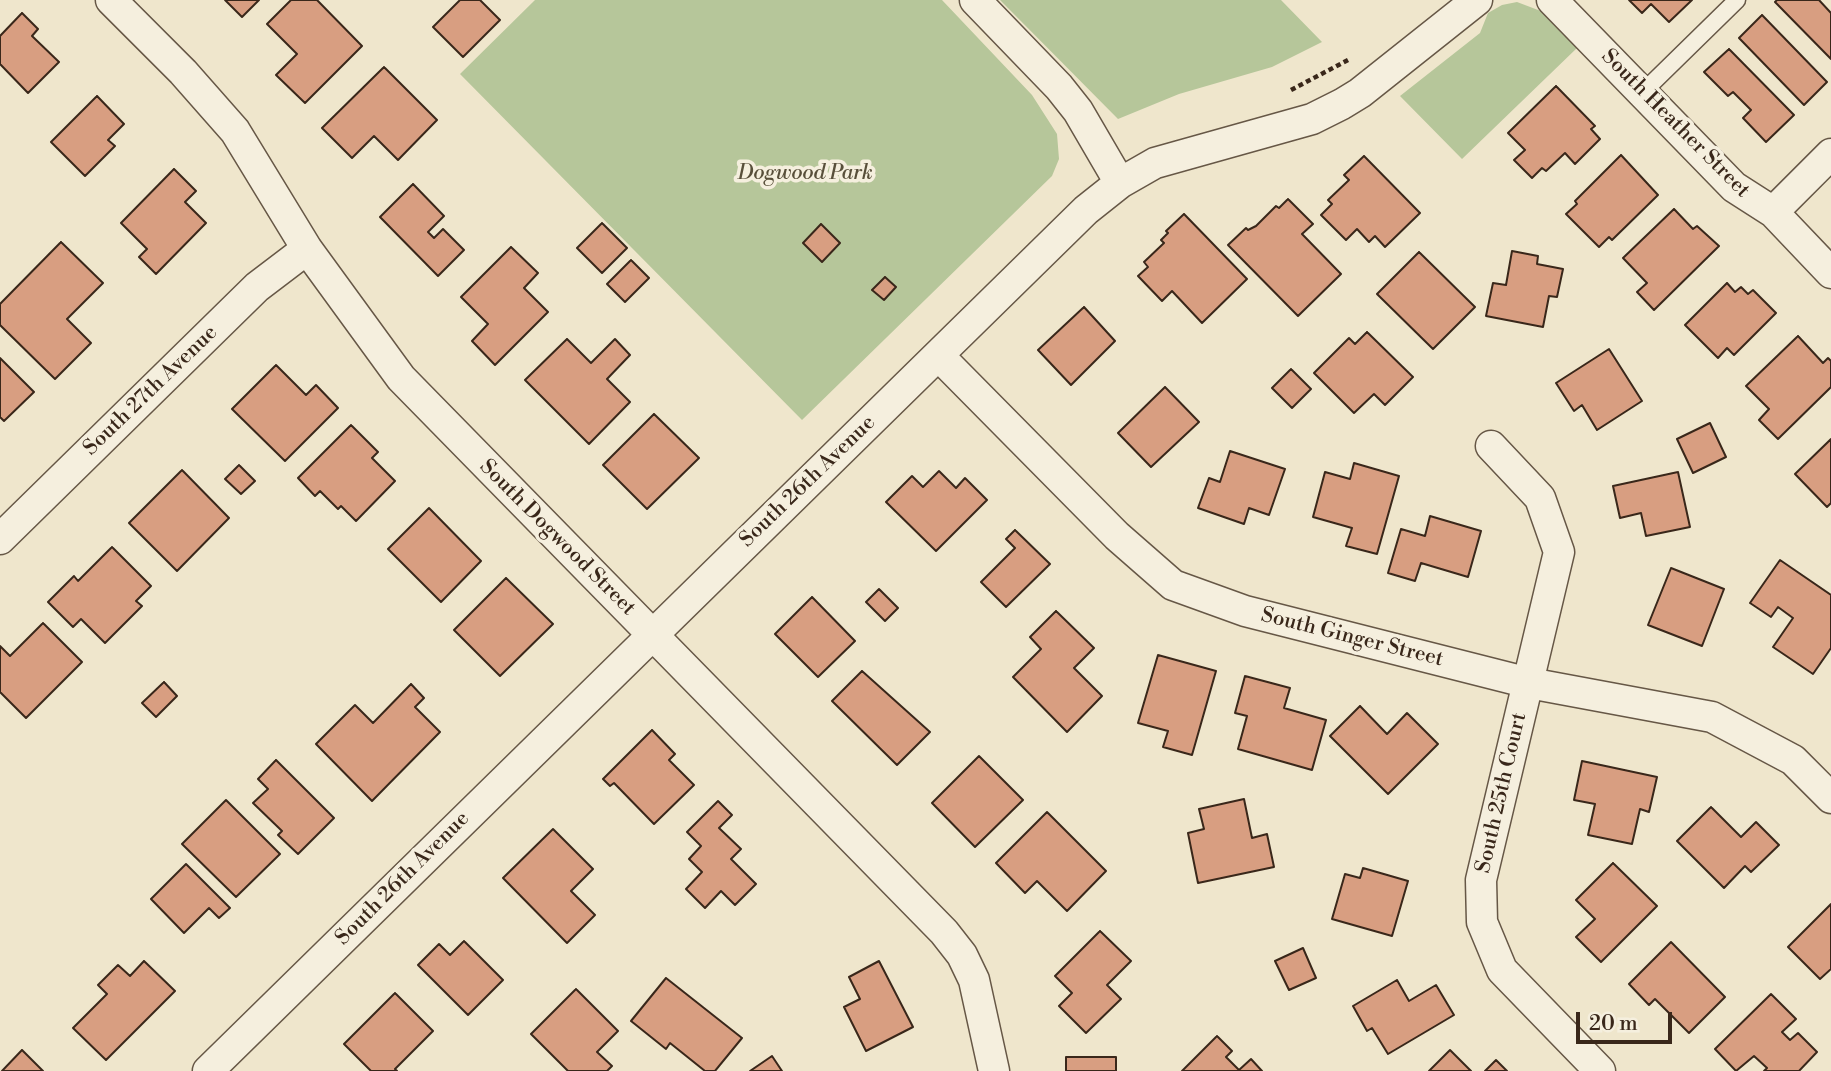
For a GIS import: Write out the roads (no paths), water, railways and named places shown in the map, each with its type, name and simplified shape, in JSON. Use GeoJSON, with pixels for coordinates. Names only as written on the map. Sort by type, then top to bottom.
{"type":"FeatureCollection","features":[{"type":"Feature","properties":{"kind":"street","name":"South Dogwood Street"},"geometry":{"type":"LineString","coordinates":[[111,0],[183,72],[235,131],[307,249],[401,378],[944,932],[974,980],[994,1071]]}},
{"type":"Feature","properties":{"kind":"street"},"geometry":{"type":"LineString","coordinates":[[975,0],[1059,87],[1077,111],[1120,183]]}},
{"type":"Feature","properties":{"kind":"street","name":"South 26th Avenue"},"geometry":{"type":"LineString","coordinates":[[208,1071],[1086,210],[1120,183],[1155,163],[1312,119],[1342,104],[1360,93],[1477,0]]}},
{"type":"Feature","properties":{"kind":"street","name":"South Heather Street"},"geometry":{"type":"LineString","coordinates":[[1552,0],[1734,187],[1773,212],[1831,273]]}},
{"type":"Feature","properties":{"kind":"street"},"geometry":{"type":"LineString","coordinates":[[1773,212],[1831,154]]}},
{"type":"Feature","properties":{"kind":"street","name":"South 27th Avenue"},"geometry":{"type":"LineString","coordinates":[[0,539],[257,287],[307,249]]}},
{"type":"Feature","properties":{"kind":"street","name":"South Ginger Street"},"geometry":{"type":"LineString","coordinates":[[939,356],[1117,536],[1173,585],[1245,611],[1529,683],[1712,717],[1793,760],[1831,798]]}},
{"type":"Feature","properties":{"kind":"street","name":"South 25th Court"},"geometry":{"type":"LineString","coordinates":[[1491,446],[1540,498],[1559,552],[1480,880],[1482,922],[1502,970],[1600,1071]]}},
{"type":"Feature","properties":{"kind":"lane"},"geometry":{"type":"LineString","coordinates":[[1642,93],[1737,0]]}},
{"type":"Feature","properties":{"kind":"park label","name":"Dogwood Park"},"geometry":{"type":"Point","coordinates":[805,174]}}]}
